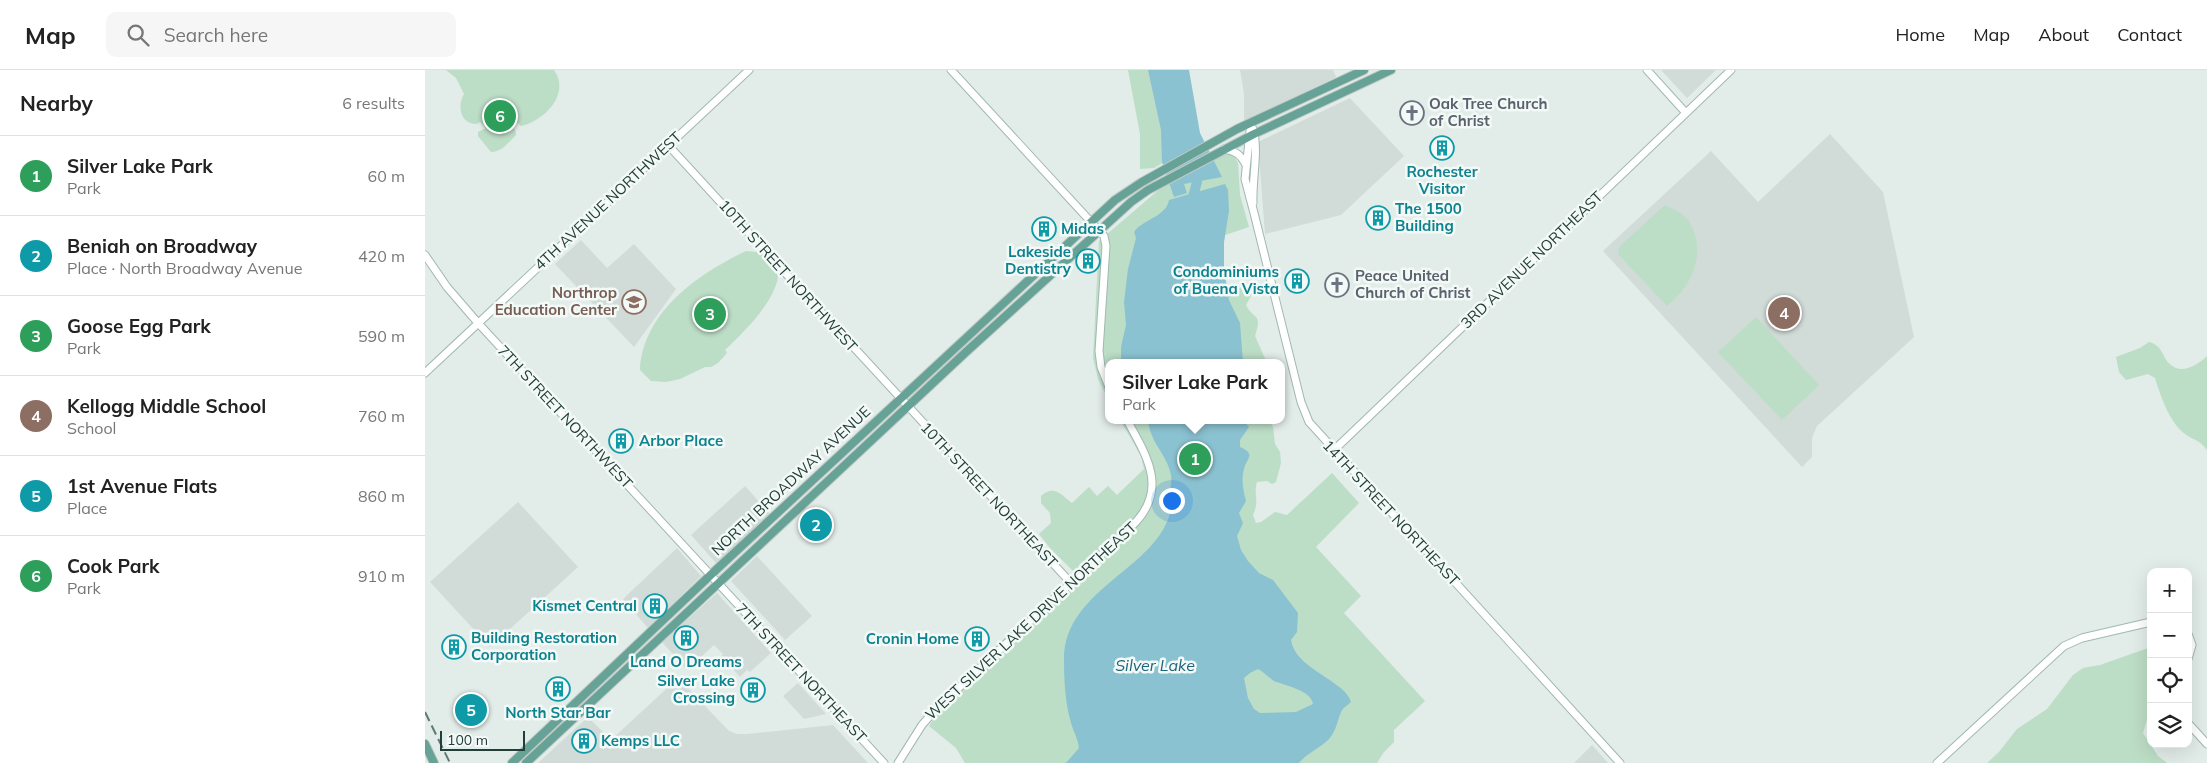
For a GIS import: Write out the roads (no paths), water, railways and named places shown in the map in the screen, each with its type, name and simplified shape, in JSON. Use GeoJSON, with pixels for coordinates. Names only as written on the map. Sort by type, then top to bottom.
{"type":"FeatureCollection","features":[{"type":"Feature","properties":{"kind":"main road","name":"NORTH BROADWAY AVENUE"},"geometry":{"type":"LineString","coordinates":[[512,763],[711,575],[1123,194],[1251,122],[1364,70]]}},
{"type":"Feature","properties":{"kind":"main road","name":"NORTH BROADWAY AVENUE"},"geometry":{"type":"LineString","coordinates":[[526,763],[907,407],[1135,198],[1222,150],[1391,70]]}},
{"type":"Feature","properties":{"kind":"main road"},"geometry":{"type":"LineString","coordinates":[[425,744],[434,763]]}},
{"type":"Feature","properties":{"kind":"street","name":"4TH AVENUE NORTHWEST"},"geometry":{"type":"LineString","coordinates":[[425,373],[749,70]]}},
{"type":"Feature","properties":{"kind":"street"},"geometry":{"type":"LineString","coordinates":[[951,70],[1099,230],[1105,239],[1099,351],[1101,367],[1105,377]]}},
{"type":"Feature","properties":{"kind":"street"},"geometry":{"type":"LineString","coordinates":[[1647,70],[1686,113]]}},
{"type":"Feature","properties":{"kind":"street","name":"3RD AVENUE NORTHEAST"},"geometry":{"type":"LineString","coordinates":[[1333,451],[1731,70]]}},
{"type":"Feature","properties":{"kind":"street","name":"14TH STREET NORTHEAST"},"geometry":{"type":"LineString","coordinates":[[1251,122],[1245,185],[1254,213],[1302,408],[1312,427],[1620,763]]}},
{"type":"Feature","properties":{"kind":"street","name":"14TH STREET NORTHEAST"},"geometry":{"type":"LineString","coordinates":[[1251,136],[1255,149],[1252,180],[1254,213]]}},
{"type":"Feature","properties":{"kind":"street","name":"10TH STREET NORTHWEST"},"geometry":{"type":"LineString","coordinates":[[668,145],[767,253],[773,257],[777,264],[907,407]]}},
{"type":"Feature","properties":{"kind":"street"},"geometry":{"type":"LineString","coordinates":[[1222,150],[1233,151],[1239,155],[1246,165]]}},
{"type":"Feature","properties":{"kind":"street","name":"7TH STREET NORTHWEST"},"geometry":{"type":"LineString","coordinates":[[425,255],[447,287],[477,323],[719,584]]}},
{"type":"Feature","properties":{"kind":"street","name":"10TH STREET NORTHEAST"},"geometry":{"type":"LineString","coordinates":[[907,407],[1071,583]]}},
{"type":"Feature","properties":{"kind":"street","name":"WEST SILVER LAKE DRIVE NORTHEAST"},"geometry":{"type":"LineString","coordinates":[[898,763],[922,725],[932,713],[1137,522],[1148,503],[1152,488],[1151,468],[1129,424]]}},
{"type":"Feature","properties":{"kind":"street","name":"7TH STREET NORTHEAST"},"geometry":{"type":"LineString","coordinates":[[719,584],[884,763]]}},
{"type":"Feature","properties":{"kind":"street"},"geometry":{"type":"LineString","coordinates":[[1937,763],[2064,646],[2082,638],[2147,623]]}},
{"type":"Feature","properties":{"kind":"street"},"geometry":{"type":"LineString","coordinates":[[2192,727],[2207,744]]}},
{"type":"Feature","properties":{"kind":"water"},"geometry":{"type":"Polygon","coordinates":[[[1148,70],[1189,70],[1200,133],[1222,177],[1184,184],[1187,193],[1174,197],[1162,162],[1161,130],[1148,70]]]}},
{"type":"Feature","properties":{"kind":"water"},"geometry":{"type":"Polygon","coordinates":[[[1225,184],[1228,190],[1229,211],[1224,242],[1224,269],[1229,300],[1240,323],[1243,359],[1121,359],[1121,347],[1126,325],[1124,302],[1128,269],[1136,238],[1134,232],[1164,210],[1169,200],[1225,184]]]}},
{"type":"Feature","properties":{"kind":"water","name":"Silver Lake"},"geometry":{"type":"Polygon","coordinates":[[[1148,424],[1246,424],[1249,427],[1240,440],[1240,447],[1249,454],[1243,477],[1246,501],[1239,513],[1243,523],[1237,536],[1241,550],[1259,573],[1273,580],[1298,613],[1297,632],[1291,640],[1301,659],[1347,694],[1351,702],[1342,710],[1332,736],[1299,763],[1066,763],[1079,748],[1068,712],[1065,689],[1064,659],[1068,634],[1079,614],[1095,596],[1149,548],[1163,530],[1171,509],[1171,475],[1148,424]],[[1258,669],[1244,678],[1248,698],[1254,709],[1260,713],[1296,712],[1313,704],[1308,695],[1303,692],[1274,681],[1258,669]]]}},
{"type":"Feature","properties":{"kind":"waterway"},"geometry":{"type":"LineString","coordinates":[[1191,204],[1197,182],[1193,170]]}},
{"type":"Feature","properties":{"kind":"railway"},"geometry":{"type":"LineString","coordinates":[[425,712],[450,763]]}},
{"type":"Feature","properties":{"kind":"place","name":"Oak Tree Church of Christ"},"geometry":{"type":"Point","coordinates":[1412,113]}},
{"type":"Feature","properties":{"kind":"place","name":"Cook Park"},"geometry":{"type":"Point","coordinates":[500,116]}},
{"type":"Feature","properties":{"kind":"place","name":"Rochester Visitor"},"geometry":{"type":"Point","coordinates":[1442,148]}},
{"type":"Feature","properties":{"kind":"place","name":"The 1500 Building"},"geometry":{"type":"Point","coordinates":[1378,218]}},
{"type":"Feature","properties":{"kind":"place","name":"Midas"},"geometry":{"type":"Point","coordinates":[1044,229]}},
{"type":"Feature","properties":{"kind":"place","name":"Lakeside Dentistry"},"geometry":{"type":"Point","coordinates":[1088,261]}},
{"type":"Feature","properties":{"kind":"place","name":"Condominiums of Buena Vista"},"geometry":{"type":"Point","coordinates":[1297,281]}},
{"type":"Feature","properties":{"kind":"place","name":"Peace United Church of Christ"},"geometry":{"type":"Point","coordinates":[1337,285]}},
{"type":"Feature","properties":{"kind":"place","name":"Northrop Education Center"},"geometry":{"type":"Point","coordinates":[634,302]}},
{"type":"Feature","properties":{"kind":"place","name":"Kellogg Middle School"},"geometry":{"type":"Point","coordinates":[1784,313]}},
{"type":"Feature","properties":{"kind":"place","name":"Goose Egg Park"},"geometry":{"type":"Point","coordinates":[710,314]}},
{"type":"Feature","properties":{"kind":"place","name":"Arbor Place"},"geometry":{"type":"Point","coordinates":[621,441]}},
{"type":"Feature","properties":{"kind":"place","name":"Silver Lake Park"},"geometry":{"type":"Point","coordinates":[1195,459]}},
{"type":"Feature","properties":{"kind":"place","name":"Beniah on Broadway"},"geometry":{"type":"Point","coordinates":[816,525]}},
{"type":"Feature","properties":{"kind":"place","name":"Kismet Central"},"geometry":{"type":"Point","coordinates":[655,606]}},
{"type":"Feature","properties":{"kind":"place","name":"Land O Dreams"},"geometry":{"type":"Point","coordinates":[686,638]}},
{"type":"Feature","properties":{"kind":"place","name":"Cronin Home"},"geometry":{"type":"Point","coordinates":[977,639]}},
{"type":"Feature","properties":{"kind":"place","name":"Building Restoration Corporation"},"geometry":{"type":"Point","coordinates":[454,647]}},
{"type":"Feature","properties":{"kind":"place","name":"North Star Bar"},"geometry":{"type":"Point","coordinates":[558,689]}},
{"type":"Feature","properties":{"kind":"place","name":"Silver Lake Crossing"},"geometry":{"type":"Point","coordinates":[753,690]}},
{"type":"Feature","properties":{"kind":"place","name":"1st Avenue Flats"},"geometry":{"type":"Point","coordinates":[471,710]}},
{"type":"Feature","properties":{"kind":"place","name":"Kemps LLC"},"geometry":{"type":"Point","coordinates":[584,741]}}]}
